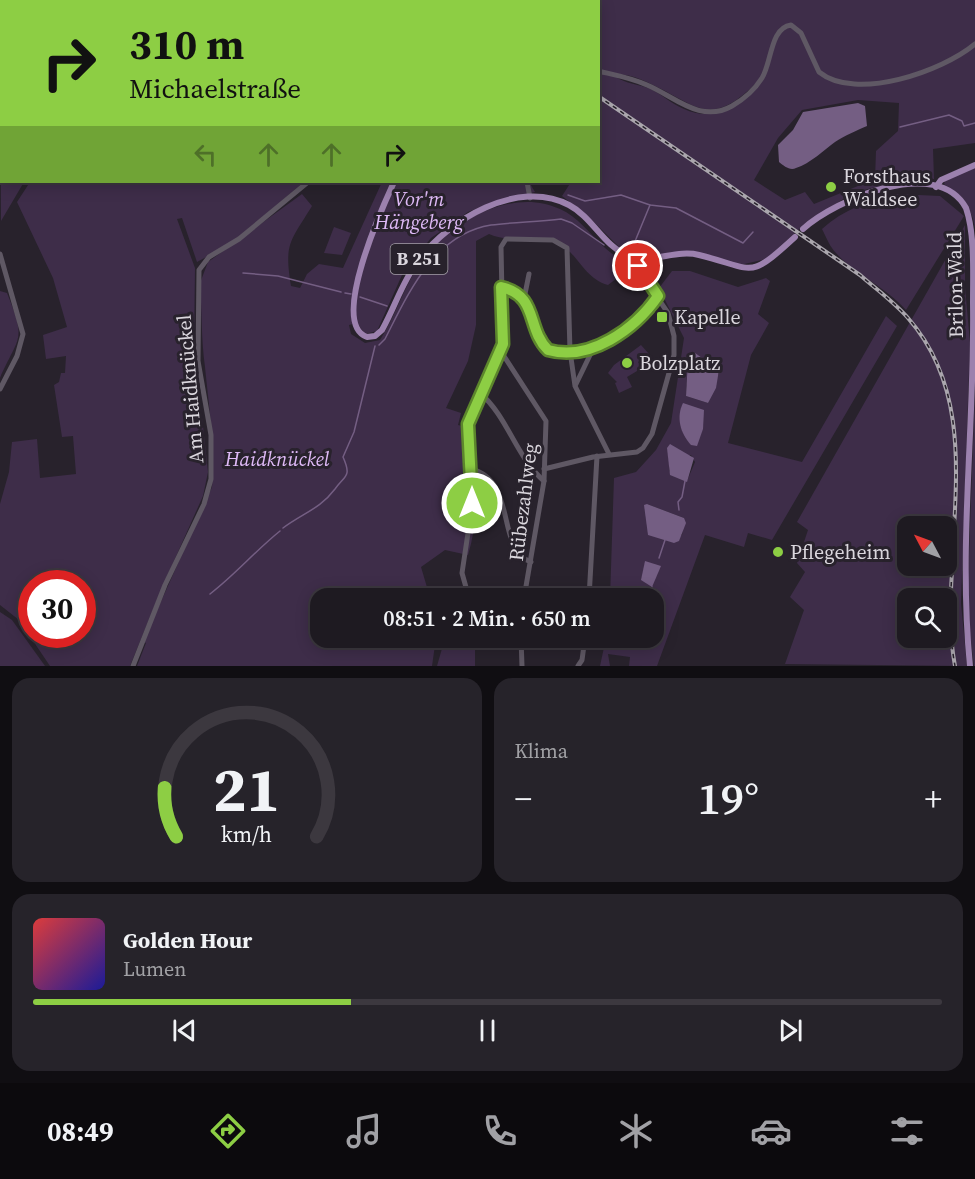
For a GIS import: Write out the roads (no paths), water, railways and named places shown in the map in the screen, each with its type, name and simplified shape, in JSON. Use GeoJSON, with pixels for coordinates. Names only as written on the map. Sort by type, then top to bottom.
{"type":"FeatureCollection","features":[{"type":"Feature","properties":{"kind":"main road"},"geometry":{"type":"LineString","coordinates":[[803,230],[835,206],[869,191],[898,186],[936,187],[941,180],[975,165]]}},
{"type":"Feature","properties":{"kind":"main road","name":"B 251"},"geometry":{"type":"LineString","coordinates":[[394,183],[376,219],[355,293],[354,324],[359,333],[367,337],[375,336],[382,330],[408,275],[420,258],[441,237],[462,220],[506,201],[530,198],[552,199],[567,204],[586,217],[616,248],[636,258]]}},
{"type":"Feature","properties":{"kind":"main road","name":"Brilon-Wald"},"geometry":{"type":"LineString","coordinates":[[936,187],[960,200],[971,227],[974,328],[964,611],[970,666]]}},
{"type":"Feature","properties":{"kind":"main road"},"geometry":{"type":"LineString","coordinates":[[636,258],[686,253],[733,267],[752,268],[767,262],[795,237]]}},
{"type":"Feature","properties":{"kind":"street"},"geometry":{"type":"LineString","coordinates":[[600,72],[646,84],[687,107],[713,112],[732,106],[755,88],[769,64],[777,34],[786,26],[791,25],[799,30],[819,72],[839,82],[865,83],[903,79],[950,61],[975,44]]}},
{"type":"Feature","properties":{"kind":"street","name":"Am Haidknückel"},"geometry":{"type":"LineString","coordinates":[[133,666],[165,585],[204,504],[211,479],[211,435],[198,361],[199,270],[209,257],[239,238],[307,183]]}},
{"type":"Feature","properties":{"kind":"street"},"geometry":{"type":"LineString","coordinates":[[526,183],[530,198]]}},
{"type":"Feature","properties":{"kind":"street"},"geometry":{"type":"LineString","coordinates":[[466,588],[462,573],[471,523],[468,424],[503,340],[501,247],[506,239],[553,240],[564,244],[568,253],[570,351],[575,386],[609,454]]}},
{"type":"Feature","properties":{"kind":"street"},"geometry":{"type":"LineString","coordinates":[[0,254],[23,334],[17,356],[0,389]]}},
{"type":"Feature","properties":{"kind":"street"},"geometry":{"type":"LineString","coordinates":[[544,469],[597,456],[639,451],[653,431],[675,347],[671,319],[658,296],[640,272],[636,258]]}},
{"type":"Feature","properties":{"kind":"street"},"geometry":{"type":"LineString","coordinates":[[524,299],[529,274]]}},
{"type":"Feature","properties":{"kind":"street"},"geometry":{"type":"LineString","coordinates":[[501,287],[518,292],[524,299],[545,349],[552,351],[593,349],[642,317],[658,296]]}},
{"type":"Feature","properties":{"kind":"street"},"geometry":{"type":"LineString","coordinates":[[575,386],[593,349]]}},
{"type":"Feature","properties":{"kind":"street","name":"Rübezahlweg"},"geometry":{"type":"LineString","coordinates":[[500,350],[546,421],[544,481],[526,588]]}},
{"type":"Feature","properties":{"kind":"street"},"geometry":{"type":"LineString","coordinates":[[480,393],[491,403],[531,467],[544,481]]}},
{"type":"Feature","properties":{"kind":"street"},"geometry":{"type":"LineString","coordinates":[[590,588],[597,456]]}},
{"type":"Feature","properties":{"kind":"street"},"geometry":{"type":"LineString","coordinates":[[471,469],[484,472],[491,479],[499,494],[518,553],[531,562]]}},
{"type":"Feature","properties":{"kind":"street"},"geometry":{"type":"LineString","coordinates":[[521,648],[522,666]]}},
{"type":"Feature","properties":{"kind":"street"},"geometry":{"type":"LineString","coordinates":[[578,666],[582,660],[584,648]]}},
{"type":"Feature","properties":{"kind":"waterway"},"geometry":{"type":"LineString","coordinates":[[900,127],[949,115],[962,121],[964,126],[975,123]]}},
{"type":"Feature","properties":{"kind":"waterway"},"geometry":{"type":"LineString","coordinates":[[568,195],[585,201],[621,195],[650,205],[676,208],[743,243],[753,232]]}},
{"type":"Feature","properties":{"kind":"waterway"},"geometry":{"type":"LineString","coordinates":[[631,251],[650,205]]}},
{"type":"Feature","properties":{"kind":"waterway"},"geometry":{"type":"LineString","coordinates":[[379,345],[385,339],[403,303],[425,268],[454,240],[471,231],[491,225],[561,219],[572,223],[604,245]]}},
{"type":"Feature","properties":{"kind":"waterway"},"geometry":{"type":"LineString","coordinates":[[243,273],[278,276],[341,292]]}},
{"type":"Feature","properties":{"kind":"waterway"},"geometry":{"type":"LineString","coordinates":[[345,293],[351,294]]}},
{"type":"Feature","properties":{"kind":"waterway"},"geometry":{"type":"LineString","coordinates":[[360,297],[387,306]]}},
{"type":"Feature","properties":{"kind":"waterway"},"geometry":{"type":"LineString","coordinates":[[283,528],[329,496],[346,475],[347,468],[343,457],[354,432],[375,346]]}},
{"type":"Feature","properties":{"kind":"waterway"},"geometry":{"type":"LineString","coordinates":[[679,510],[678,502],[682,497],[685,481]]}},
{"type":"Feature","properties":{"kind":"waterway"},"geometry":{"type":"LineString","coordinates":[[210,594],[280,531]]}},
{"type":"Feature","properties":{"kind":"waterway"},"geometry":{"type":"LineString","coordinates":[[659,558],[665,540]]}},
{"type":"Feature","properties":{"kind":"railway"},"geometry":{"type":"LineString","coordinates":[[600,97],[860,275],[903,312],[928,346],[942,376],[955,438],[956,471],[950,618],[955,666]]}},
{"type":"Feature","properties":{"kind":"place","name":"Forsthaus Waldsee"},"geometry":{"type":"Point","coordinates":[831,187]}},
{"type":"Feature","properties":{"kind":"place","name":"Kapelle"},"geometry":{"type":"Point","coordinates":[662,317]}},
{"type":"Feature","properties":{"kind":"place","name":"Bolzplatz"},"geometry":{"type":"Point","coordinates":[627,363]}},
{"type":"Feature","properties":{"kind":"place","name":"Pflegeheim"},"geometry":{"type":"Point","coordinates":[778,552]}},
{"type":"Feature","properties":{"kind":"park label","name":"Vor'm Hängeberg"},"geometry":{"type":"Point","coordinates":[419,210]}},
{"type":"Feature","properties":{"kind":"park label","name":"Haidknückel"},"geometry":{"type":"Point","coordinates":[277,459]}}]}
